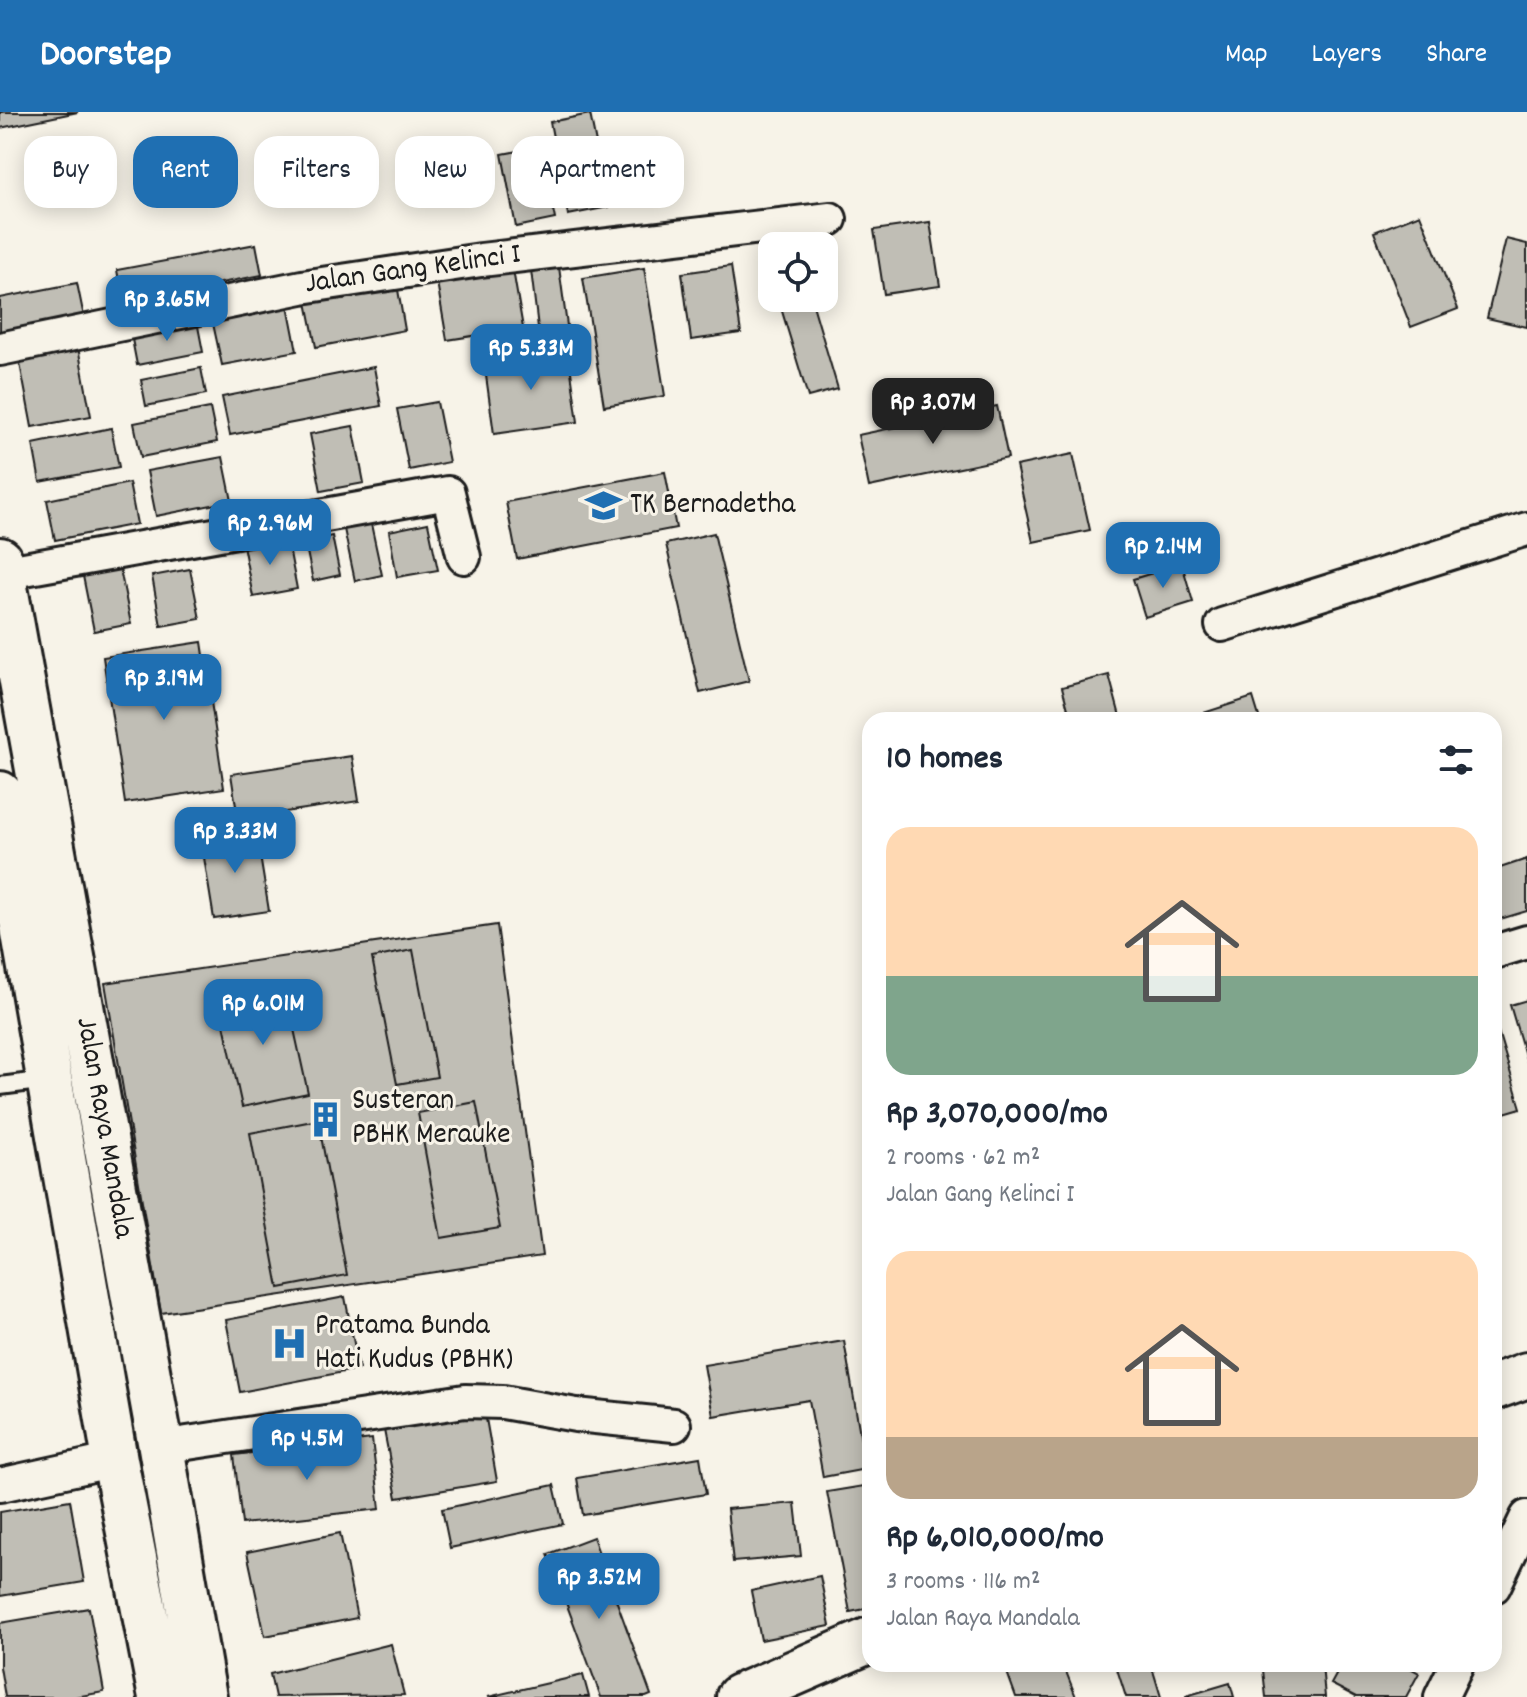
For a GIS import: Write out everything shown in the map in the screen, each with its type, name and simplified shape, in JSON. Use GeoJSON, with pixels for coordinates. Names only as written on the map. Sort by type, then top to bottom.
{"type":"FeatureCollection","features":[{"type":"Feature","properties":{"kind":"main road","name":"Jalan Raya Mandala"},"geometry":{"type":"LineString","coordinates":[[1,567],[70,1075],[115,1460],[161,1697]]}},
{"type":"Feature","properties":{"kind":"main road","name":"Jalan Raya Mandala"},"geometry":{"type":"LineString","coordinates":[[0,794],[161,1447],[204,1697]]}},
{"type":"Feature","properties":{"kind":"main road"},"geometry":{"type":"LineString","coordinates":[[1502,1384],[1527,1375]]}},
{"type":"Feature","properties":{"kind":"main road"},"geometry":{"type":"LineString","coordinates":[[739,1697],[862,1643]]}},
{"type":"Feature","properties":{"kind":"street","name":"Jalan Gang Kelinci I"},"geometry":{"type":"LineString","coordinates":[[0,349],[317,285],[481,260],[830,219]]}},
{"type":"Feature","properties":{"kind":"street"},"geometry":{"type":"LineString","coordinates":[[1,567],[448,493],[464,557]]}},
{"type":"Feature","properties":{"kind":"street"},"geometry":{"type":"LineString","coordinates":[[1222,625],[1527,529]]}},
{"type":"Feature","properties":{"kind":"street"},"geometry":{"type":"LineString","coordinates":[[1502,950],[1527,942]]}},
{"type":"Feature","properties":{"kind":"street"},"geometry":{"type":"LineString","coordinates":[[161,1447],[465,1401],[503,1402],[576,1415],[674,1425]]}},
{"type":"Feature","properties":{"kind":"street"},"geometry":{"type":"LineString","coordinates":[[0,1485],[115,1460]]}},
{"type":"Feature","properties":{"kind":"street"},"geometry":{"type":"LineString","coordinates":[[1502,1569],[1527,1517]]}},
{"type":"Feature","properties":{"kind":"street"},"geometry":{"type":"LineString","coordinates":[[1441,1697],[1453,1672]]}},
{"type":"Feature","properties":{"kind":"lane"},"geometry":{"type":"LineString","coordinates":[[0,1086],[70,1075]]}},
{"type":"Feature","properties":{"kind":"building"},"geometry":{"type":"Polygon","coordinates":[[[0,112],[78,112],[0,128],[0,112]]]}},
{"type":"Feature","properties":{"kind":"building"},"geometry":{"type":"Polygon","coordinates":[[[590,114],[594,136],[553,136],[550,122],[590,114]]]}},
{"type":"Feature","properties":{"kind":"building"},"geometry":{"type":"Polygon","coordinates":[[[511,152],[511,201],[502,154],[511,152]]]}},
{"type":"Feature","properties":{"kind":"building"},"geometry":{"type":"Polygon","coordinates":[[[512,208],[553,208],[555,219],[516,227],[512,208]]]}},
{"type":"Feature","properties":{"kind":"building"},"geometry":{"type":"Polygon","coordinates":[[[567,208],[604,208],[568,215],[567,208]]]}},
{"type":"Feature","properties":{"kind":"building"},"geometry":{"type":"Polygon","coordinates":[[[1420,214],[1458,309],[1411,327],[1374,232],[1420,214]]]}},
{"type":"Feature","properties":{"kind":"building"},"geometry":{"type":"Polygon","coordinates":[[[930,222],[940,286],[884,294],[874,230],[930,222]]]}},
{"type":"Feature","properties":{"kind":"building"},"geometry":{"type":"Polygon","coordinates":[[[1506,239],[1527,244],[1527,327],[1487,318],[1506,239]]]}},
{"type":"Feature","properties":{"kind":"building"},"geometry":{"type":"Polygon","coordinates":[[[256,244],[262,275],[123,302],[117,270],[256,244]]]}},
{"type":"Feature","properties":{"kind":"building"},"geometry":{"type":"Polygon","coordinates":[[[731,266],[741,333],[691,340],[682,273],[731,266]]]}},
{"type":"Feature","properties":{"kind":"building"},"geometry":{"type":"Polygon","coordinates":[[[559,267],[568,333],[539,336],[531,270],[559,267]]]}},
{"type":"Feature","properties":{"kind":"building"},"geometry":{"type":"Polygon","coordinates":[[[644,268],[665,396],[604,406],[583,278],[644,268]]]}},
{"type":"Feature","properties":{"kind":"building"},"geometry":{"type":"Polygon","coordinates":[[[513,270],[523,328],[447,340],[437,282],[513,270]]]}},
{"type":"Feature","properties":{"kind":"building"},"geometry":{"type":"Polygon","coordinates":[[[77,283],[84,317],[0,333],[0,298],[77,283]]]}},
{"type":"Feature","properties":{"kind":"building"},"geometry":{"type":"Polygon","coordinates":[[[397,284],[405,330],[316,347],[307,302],[397,284]]]}},
{"type":"Feature","properties":{"kind":"building"},"geometry":{"type":"Polygon","coordinates":[[[288,305],[297,351],[222,365],[212,319],[288,305]]]}},
{"type":"Feature","properties":{"kind":"building"},"geometry":{"type":"Polygon","coordinates":[[[782,312],[815,312],[838,389],[808,397],[782,312]]]}},
{"type":"Feature","properties":{"kind":"building"},"geometry":{"type":"Polygon","coordinates":[[[197,321],[203,352],[137,365],[131,334],[197,321]]]}},
{"type":"Feature","properties":{"kind":"building"},"geometry":{"type":"Polygon","coordinates":[[[77,342],[91,416],[32,427],[18,353],[77,342]]]}},
{"type":"Feature","properties":{"kind":"building"},"geometry":{"type":"Polygon","coordinates":[[[568,350],[578,422],[494,434],[484,361],[568,350]]]}},
{"type":"Feature","properties":{"kind":"building"},"geometry":{"type":"Polygon","coordinates":[[[374,367],[381,406],[230,435],[222,397],[374,367]]]}},
{"type":"Feature","properties":{"kind":"building"},"geometry":{"type":"Polygon","coordinates":[[[201,368],[206,394],[146,406],[141,380],[201,368]]]}},
{"type":"Feature","properties":{"kind":"building"},"geometry":{"type":"Polygon","coordinates":[[[437,402],[449,462],[409,470],[397,409],[437,402]]]}},
{"type":"Feature","properties":{"kind":"building"},"geometry":{"type":"Polygon","coordinates":[[[997,406],[1008,458],[869,487],[858,435],[997,406]]]}},
{"type":"Feature","properties":{"kind":"building"},"geometry":{"type":"Polygon","coordinates":[[[210,408],[217,442],[141,457],[134,423],[210,408]]]}},
{"type":"Feature","properties":{"kind":"building"},"geometry":{"type":"Polygon","coordinates":[[[353,426],[364,483],[321,491],[310,434],[353,426]]]}},
{"type":"Feature","properties":{"kind":"building"},"geometry":{"type":"Polygon","coordinates":[[[111,428],[119,467],[40,482],[33,444],[111,428]]]}},
{"type":"Feature","properties":{"kind":"building"},"geometry":{"type":"Polygon","coordinates":[[[1073,454],[1090,530],[1033,542],[1016,466],[1073,454]]]}},
{"type":"Feature","properties":{"kind":"building"},"geometry":{"type":"Polygon","coordinates":[[[223,457],[232,501],[156,516],[147,471],[223,457]]]}},
{"type":"Feature","properties":{"kind":"building"},"geometry":{"type":"Polygon","coordinates":[[[665,472],[676,528],[517,559],[506,502],[665,472]]]}},
{"type":"Feature","properties":{"kind":"building"},"geometry":{"type":"Polygon","coordinates":[[[129,483],[137,524],[55,540],[47,500],[129,483]]]}},
{"type":"Feature","properties":{"kind":"building"},"geometry":{"type":"Polygon","coordinates":[[[428,523],[438,570],[397,577],[389,531],[428,523]]]}},
{"type":"Feature","properties":{"kind":"building"},"geometry":{"type":"Polygon","coordinates":[[[371,524],[382,575],[355,581],[344,529],[371,524]]]}},
{"type":"Feature","properties":{"kind":"building"},"geometry":{"type":"Polygon","coordinates":[[[714,533],[749,681],[700,693],[666,544],[714,533]]]}},
{"type":"Feature","properties":{"kind":"building"},"geometry":{"type":"Polygon","coordinates":[[[332,536],[340,575],[313,581],[305,542],[332,536]]]}},
{"type":"Feature","properties":{"kind":"building"},"geometry":{"type":"Polygon","coordinates":[[[287,537],[297,589],[253,597],[243,545],[287,537]]]}},
{"type":"Feature","properties":{"kind":"building"},"geometry":{"type":"Polygon","coordinates":[[[1182,564],[1193,602],[1145,617],[1133,579],[1182,564]]]}},
{"type":"Feature","properties":{"kind":"building"},"geometry":{"type":"Polygon","coordinates":[[[120,569],[131,624],[94,631],[83,576],[120,569]]]}},
{"type":"Feature","properties":{"kind":"building"},"geometry":{"type":"Polygon","coordinates":[[[190,569],[200,619],[161,626],[152,576],[190,569]]]}},
{"type":"Feature","properties":{"kind":"building"},"geometry":{"type":"Polygon","coordinates":[[[202,642],[224,788],[125,803],[103,657],[202,642]]]}},
{"type":"Feature","properties":{"kind":"building"},"geometry":{"type":"Polygon","coordinates":[[[1109,675],[1119,712],[1069,712],[1062,687],[1109,675]]]}},
{"type":"Feature","properties":{"kind":"building"},"geometry":{"type":"Polygon","coordinates":[[[1253,697],[1258,712],[1206,712],[1253,697]]]}},
{"type":"Feature","properties":{"kind":"building"},"geometry":{"type":"Polygon","coordinates":[[[352,756],[359,801],[238,819],[231,774],[352,756]]]}},
{"type":"Feature","properties":{"kind":"building"},"geometry":{"type":"Polygon","coordinates":[[[256,831],[269,911],[214,919],[201,839],[256,831]]]}},
{"type":"Feature","properties":{"kind":"building"},"geometry":{"type":"Polygon","coordinates":[[[1527,859],[1527,911],[1502,919],[1502,867],[1527,859]]]}},
{"type":"Feature","properties":{"kind":"building","name":"Susteran PBHK Merauke"},"geometry":{"type":"Polygon","coordinates":[[[497,925],[542,1256],[161,1313],[105,983],[497,925]]]}},
{"type":"Feature","properties":{"kind":"building"},"geometry":{"type":"Polygon","coordinates":[[[413,950],[437,1077],[397,1084],[372,958],[413,950]]]}},
{"type":"Feature","properties":{"kind":"building"},"geometry":{"type":"Polygon","coordinates":[[[285,988],[308,1093],[242,1107],[219,1001],[285,988]]]}},
{"type":"Feature","properties":{"kind":"building"},"geometry":{"type":"Polygon","coordinates":[[[1527,1000],[1527,1062],[1510,1005],[1527,1000]]]}},
{"type":"Feature","properties":{"kind":"building"},"geometry":{"type":"Polygon","coordinates":[[[1502,1045],[1521,1108],[1502,1114],[1502,1045]]]}},
{"type":"Feature","properties":{"kind":"building"},"geometry":{"type":"Polygon","coordinates":[[[476,1102],[500,1228],[441,1238],[418,1113],[476,1102]]]}},
{"type":"Feature","properties":{"kind":"building"},"geometry":{"type":"Polygon","coordinates":[[[318,1120],[347,1275],[279,1288],[250,1133],[318,1120]]]}},
{"type":"Feature","properties":{"kind":"building"},"geometry":{"type":"Polygon","coordinates":[[[345,1297],[359,1369],[240,1392],[226,1320],[345,1297]]]}},
{"type":"Feature","properties":{"kind":"building"},"geometry":{"type":"Polygon","coordinates":[[[844,1341],[862,1446],[862,1470],[823,1477],[809,1400],[713,1416],[704,1365],[844,1341]]]}},
{"type":"Feature","properties":{"kind":"building"},"geometry":{"type":"Polygon","coordinates":[[[485,1413],[497,1481],[397,1498],[384,1430],[485,1413]]]}},
{"type":"Feature","properties":{"kind":"building"},"geometry":{"type":"Polygon","coordinates":[[[372,1439],[380,1509],[242,1524],[234,1455],[372,1439]]]}},
{"type":"Feature","properties":{"kind":"building"},"geometry":{"type":"Polygon","coordinates":[[[700,1457],[706,1494],[583,1515],[577,1478],[700,1457]]]}},
{"type":"Feature","properties":{"kind":"building"},"geometry":{"type":"Polygon","coordinates":[[[554,1485],[563,1524],[450,1548],[442,1509],[554,1485]]]}},
{"type":"Feature","properties":{"kind":"building"},"geometry":{"type":"Polygon","coordinates":[[[862,1486],[862,1610],[850,1612],[827,1492],[862,1486]]]}},
{"type":"Feature","properties":{"kind":"building"},"geometry":{"type":"Polygon","coordinates":[[[70,1500],[84,1582],[0,1596],[0,1512],[70,1500]]]}},
{"type":"Feature","properties":{"kind":"building"},"geometry":{"type":"Polygon","coordinates":[[[795,1503],[801,1556],[733,1562],[727,1509],[795,1503]]]}},
{"type":"Feature","properties":{"kind":"building"},"geometry":{"type":"Polygon","coordinates":[[[340,1533],[357,1618],[265,1636],[247,1552],[340,1533]]]}},
{"type":"Feature","properties":{"kind":"building"},"geometry":{"type":"Polygon","coordinates":[[[593,1537],[651,1695],[646,1697],[601,1697],[548,1554],[593,1537]]]}},
{"type":"Feature","properties":{"kind":"building"},"geometry":{"type":"Polygon","coordinates":[[[820,1576],[830,1626],[761,1640],[751,1591],[820,1576]]]}},
{"type":"Feature","properties":{"kind":"building"},"geometry":{"type":"Polygon","coordinates":[[[89,1608],[104,1692],[75,1697],[5,1697],[0,1667],[0,1623],[89,1608]]]}},
{"type":"Feature","properties":{"kind":"building"},"geometry":{"type":"Polygon","coordinates":[[[391,1644],[404,1695],[275,1697],[270,1674],[391,1644]]]}},
{"type":"Feature","properties":{"kind":"building"},"geometry":{"type":"Polygon","coordinates":[[[1007,1672],[1066,1672],[1076,1697],[1016,1697],[1007,1672]]]}},
{"type":"Feature","properties":{"kind":"building"},"geometry":{"type":"Polygon","coordinates":[[[1118,1672],[1153,1672],[1161,1697],[1126,1697],[1118,1672]]]}},
{"type":"Feature","properties":{"kind":"building"},"geometry":{"type":"Polygon","coordinates":[[[1263,1672],[1323,1672],[1325,1697],[1266,1697],[1263,1672]]]}},
{"type":"Feature","properties":{"kind":"building"},"geometry":{"type":"Polygon","coordinates":[[[1338,1672],[1419,1673],[1406,1697],[1356,1697],[1331,1684],[1338,1672]]]}},
{"type":"Feature","properties":{"kind":"building"},"geometry":{"type":"Polygon","coordinates":[[[583,1675],[589,1697],[488,1697],[583,1675]]]}},
{"type":"Feature","properties":{"kind":"building"},"geometry":{"type":"Polygon","coordinates":[[[1230,1683],[1234,1697],[1186,1697],[1186,1696],[1230,1683]]]}},
{"type":"Feature","properties":{"kind":"place","name":"TK Bernadetha"},"geometry":{"type":"Point","coordinates":[604,506]}},
{"type":"Feature","properties":{"kind":"place","name":"Susteran PBHK Merauke"},"geometry":{"type":"Point","coordinates":[326,1119]}},
{"type":"Feature","properties":{"kind":"place","name":"Pratama Bunda Hati Kudus (PBHK)"},"geometry":{"type":"Point","coordinates":[289,1344]}}]}
